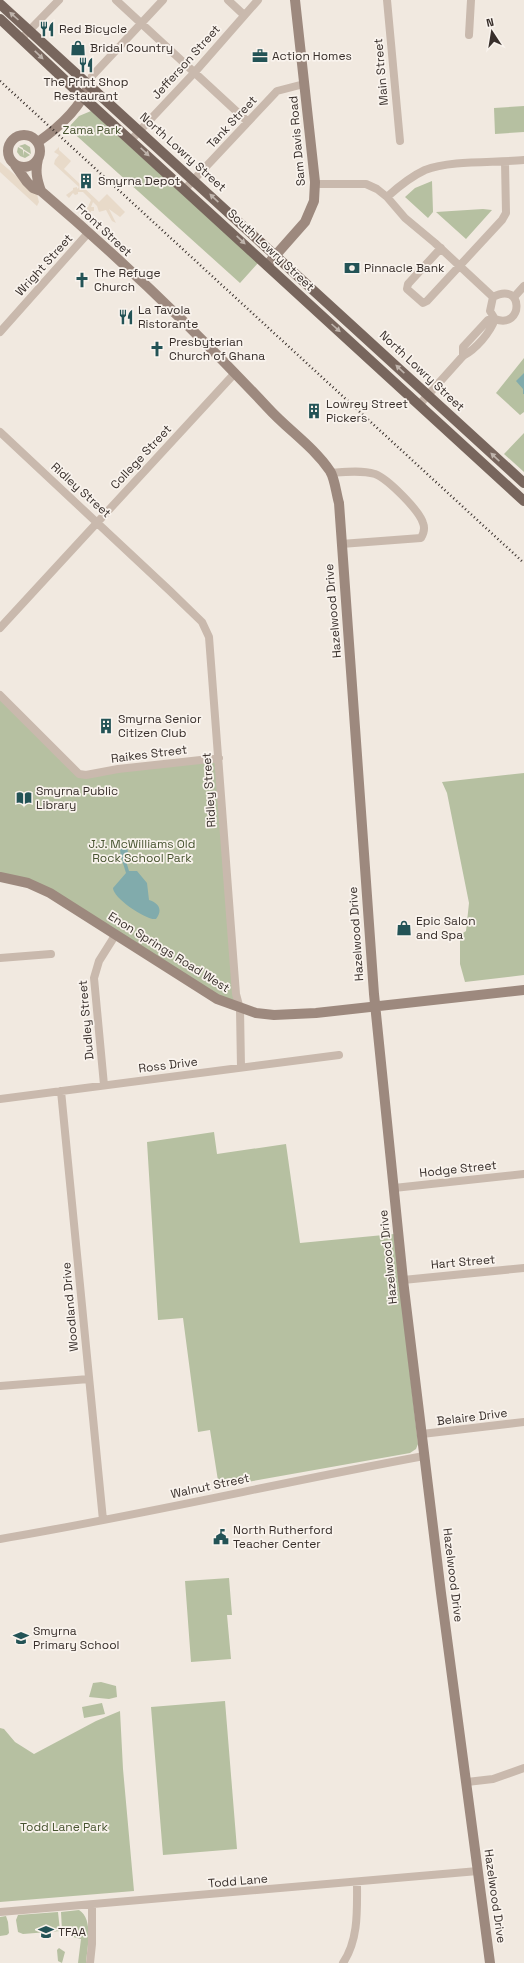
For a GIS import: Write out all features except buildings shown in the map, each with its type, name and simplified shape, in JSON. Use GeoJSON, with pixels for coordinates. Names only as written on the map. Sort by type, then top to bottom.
{"type":"FeatureCollection","features":[{"type":"Feature","properties":{"kind":"main road","name":"North Lowry Street"},"geometry":{"type":"LineString","coordinates":[[0,4],[140,130],[524,483]]}},
{"type":"Feature","properties":{"kind":"main road","name":"South Lowry Street"},"geometry":{"type":"LineString","coordinates":[[0,19],[84,98],[524,501]]}},
{"type":"Feature","properties":{"kind":"street"},"geometry":{"type":"LineString","coordinates":[[21,39],[59,0]]}},
{"type":"Feature","properties":{"kind":"street"},"geometry":{"type":"LineString","coordinates":[[116,0],[248,122]]}},
{"type":"Feature","properties":{"kind":"street"},"geometry":{"type":"LineString","coordinates":[[38,142],[53,130],[84,98],[92,76],[163,0]]}},
{"type":"Feature","properties":{"kind":"street"},"geometry":{"type":"LineString","coordinates":[[228,0],[244,15]]}},
{"type":"Feature","properties":{"kind":"street","name":"Jefferson Street"},"geometry":{"type":"LineString","coordinates":[[131,140],[194,73],[258,0]]}},
{"type":"Feature","properties":{"kind":"street","name":"Sam Davis Road"},"geometry":{"type":"LineString","coordinates":[[267,265],[305,222],[314,201],[315,184],[295,0]]}},
{"type":"Feature","properties":{"kind":"street","name":"Main Street"},"geometry":{"type":"LineString","coordinates":[[387,0],[400,141]]}},
{"type":"Feature","properties":{"kind":"street"},"geometry":{"type":"LineString","coordinates":[[469,35],[471,0]]}},
{"type":"Feature","properties":{"kind":"street","name":"Tank Street"},"geometry":{"type":"LineString","coordinates":[[185,189],[277,91],[304,84]]}},
{"type":"Feature","properties":{"kind":"street"},"geometry":{"type":"LineString","coordinates":[[0,143],[11,141],[18,136],[27,135],[38,142],[41,151],[36,165],[37,177],[41,191]]}},
{"type":"Feature","properties":{"kind":"street"},"geometry":{"type":"LineString","coordinates":[[11,141],[8,149],[13,163]]}},
{"type":"Feature","properties":{"kind":"street"},"geometry":{"type":"LineString","coordinates":[[0,157],[13,163],[28,167],[38,159]]}},
{"type":"Feature","properties":{"kind":"street"},"geometry":{"type":"LineString","coordinates":[[387,196],[425,170],[448,165],[524,160]]}},
{"type":"Feature","properties":{"kind":"street"},"geometry":{"type":"LineString","coordinates":[[441,248],[408,284],[407,289],[423,303],[427,301],[502,220],[506,213],[505,162]]}},
{"type":"Feature","properties":{"kind":"street","name":"Front Street"},"geometry":{"type":"LineString","coordinates":[[13,163],[33,188],[41,191],[89,232],[235,373]]}},
{"type":"Feature","properties":{"kind":"street"},"geometry":{"type":"LineString","coordinates":[[315,184],[366,184],[377,189],[387,196],[405,218],[441,248],[494,297]]}},
{"type":"Feature","properties":{"kind":"street","name":"Wright Street"},"geometry":{"type":"LineString","coordinates":[[0,332],[89,232]]}},
{"type":"Feature","properties":{"kind":"street"},"geometry":{"type":"LineString","coordinates":[[515,296],[524,286]]}},
{"type":"Feature","properties":{"kind":"street"},"geometry":{"type":"LineString","coordinates":[[420,405],[463,356],[470,352],[493,327],[494,320],[490,311],[494,297],[507,293],[515,296],[519,303],[519,311],[516,317],[511,320],[494,320]]}},
{"type":"Feature","properties":{"kind":"street","name":"Hazelwood Drive"},"geometry":{"type":"LineString","coordinates":[[235,373],[270,410],[310,447],[331,473],[339,503],[375,1007],[403,1280],[424,1456],[490,1963]]}},
{"type":"Feature","properties":{"kind":"street","name":"College Street"},"geometry":{"type":"LineString","coordinates":[[0,628],[235,373]]}},
{"type":"Feature","properties":{"kind":"street","name":"Ridley Street"},"geometry":{"type":"LineString","coordinates":[[0,432],[202,622],[209,637],[212,653],[236,994],[240,1009],[241,1067]]}},
{"type":"Feature","properties":{"kind":"street"},"geometry":{"type":"LineString","coordinates":[[331,473],[352,471],[375,475],[394,489],[417,513],[423,522],[424,531],[421,538],[341,544]]}},
{"type":"Feature","properties":{"kind":"street","name":"Raikes Street"},"geometry":{"type":"LineString","coordinates":[[0,695],[74,771],[82,775],[219,758]]}},
{"type":"Feature","properties":{"kind":"street","name":"Enon Springs Road West"},"geometry":{"type":"LineString","coordinates":[[0,877],[28,884],[50,893],[217,998],[240,1009],[256,1013],[274,1015],[375,1007],[524,990]]}},
{"type":"Feature","properties":{"kind":"street","name":"Dudley Street"},"geometry":{"type":"LineString","coordinates":[[104,1085],[94,978],[100,961],[116,934]]}},
{"type":"Feature","properties":{"kind":"street"},"geometry":{"type":"LineString","coordinates":[[0,958],[51,954]]}},
{"type":"Feature","properties":{"kind":"street","name":"Ross Drive"},"geometry":{"type":"LineString","coordinates":[[0,1099],[339,1055]]}},
{"type":"Feature","properties":{"kind":"street","name":"Woodland Drive"},"geometry":{"type":"LineString","coordinates":[[61,1091],[103,1520]]}},
{"type":"Feature","properties":{"kind":"street","name":"Hodge Street"},"geometry":{"type":"LineString","coordinates":[[394,1188],[524,1174]]}},
{"type":"Feature","properties":{"kind":"street","name":"Hart Street"},"geometry":{"type":"LineString","coordinates":[[403,1280],[524,1268]]}},
{"type":"Feature","properties":{"kind":"street"},"geometry":{"type":"LineString","coordinates":[[0,1386],[89,1380]]}},
{"type":"Feature","properties":{"kind":"street","name":"Belaire Drive"},"geometry":{"type":"LineString","coordinates":[[422,1434],[524,1422]]}},
{"type":"Feature","properties":{"kind":"street","name":"Walnut Street"},"geometry":{"type":"LineString","coordinates":[[0,1538],[103,1520],[357,1468],[424,1456]]}},
{"type":"Feature","properties":{"kind":"street"},"geometry":{"type":"LineString","coordinates":[[467,1782],[493,1779],[524,1768]]}},
{"type":"Feature","properties":{"kind":"street","name":"Todd Lane"},"geometry":{"type":"LineString","coordinates":[[0,1912],[478,1871]]}},
{"type":"Feature","properties":{"kind":"street"},"geometry":{"type":"LineString","coordinates":[[343,1963],[348,1956],[357,1928],[357,1882]]}},
{"type":"Feature","properties":{"kind":"street"},"geometry":{"type":"LineString","coordinates":[[90,1963],[92,1944],[92,1905]]}},
{"type":"Feature","properties":{"kind":"green space"},"geometry":{"type":"Polygon","coordinates":[[[524,106],[524,132],[495,134],[494,108],[524,106]]]}},
{"type":"Feature","properties":{"kind":"green space","name":"Zama Park"},"geometry":{"type":"Polygon","coordinates":[[[91,111],[258,263],[240,283],[68,128],[79,116],[91,111]]]}},
{"type":"Feature","properties":{"kind":"green space"},"geometry":{"type":"Polygon","coordinates":[[[25,144],[30,147],[31,154],[23,149],[19,146],[25,144]]]}},
{"type":"Feature","properties":{"kind":"green space"},"geometry":{"type":"Polygon","coordinates":[[[18,147],[23,150],[23,156],[24,151],[30,155],[25,158],[20,156],[17,152],[18,147]]]}},
{"type":"Feature","properties":{"kind":"green space"},"geometry":{"type":"Polygon","coordinates":[[[432,181],[433,212],[428,218],[405,197],[415,188],[432,181]]]}},
{"type":"Feature","properties":{"kind":"green space"},"geometry":{"type":"Polygon","coordinates":[[[483,209],[492,210],[466,239],[436,212],[483,209]]]}},
{"type":"Feature","properties":{"kind":"green space"},"geometry":{"type":"Polygon","coordinates":[[[524,358],[524,412],[520,415],[496,393],[524,358]]]}},
{"type":"Feature","properties":{"kind":"green space"},"geometry":{"type":"Polygon","coordinates":[[[524,433],[524,472],[504,454],[524,433]]]}},
{"type":"Feature","properties":{"kind":"green space","name":"J.J. McWilliams Old Rock School Park"},"geometry":{"type":"Polygon","coordinates":[[[0,695],[77,773],[219,758],[240,1009],[60,899],[0,877],[0,695]]]}},
{"type":"Feature","properties":{"kind":"green space"},"geometry":{"type":"Polygon","coordinates":[[[524,773],[524,975],[465,982],[460,964],[460,935],[466,931],[469,903],[447,793],[442,782],[524,773]]]}},
{"type":"Feature","properties":{"kind":"green space"},"geometry":{"type":"Polygon","coordinates":[[[214,1132],[217,1154],[286,1144],[300,1243],[394,1234],[418,1444],[416,1449],[410,1453],[219,1487],[210,1430],[198,1432],[183,1318],[158,1320],[147,1142],[214,1132]]]}},
{"type":"Feature","properties":{"kind":"green space"},"geometry":{"type":"Polygon","coordinates":[[[229,1578],[232,1615],[227,1615],[231,1659],[191,1662],[185,1581],[229,1578]]]}},
{"type":"Feature","properties":{"kind":"green space"},"geometry":{"type":"Polygon","coordinates":[[[101,1682],[116,1686],[117,1697],[109,1699],[89,1697],[93,1683],[101,1682]]]}},
{"type":"Feature","properties":{"kind":"green space"},"geometry":{"type":"Polygon","coordinates":[[[225,1701],[237,1849],[163,1855],[151,1707],[225,1701]]]}},
{"type":"Feature","properties":{"kind":"green space"},"geometry":{"type":"Polygon","coordinates":[[[102,1703],[105,1714],[84,1718],[82,1707],[102,1703]]]}},
{"type":"Feature","properties":{"kind":"green space","name":"Todd Lane Park"},"geometry":{"type":"Polygon","coordinates":[[[120,1711],[123,1769],[134,1891],[0,1902],[0,1728],[4,1729],[15,1742],[34,1754],[96,1721],[120,1711]]]}},
{"type":"Feature","properties":{"kind":"green space"},"geometry":{"type":"Polygon","coordinates":[[[79,1910],[84,1914],[88,1927],[86,1963],[78,1963],[81,1939],[73,1937],[71,1930],[62,1931],[61,1912],[79,1910]]]}},
{"type":"Feature","properties":{"kind":"green space"},"geometry":{"type":"Polygon","coordinates":[[[58,1912],[60,1931],[23,1934],[18,1932],[16,1920],[18,1915],[58,1912]]]}},
{"type":"Feature","properties":{"kind":"green space"},"geometry":{"type":"Polygon","coordinates":[[[6,1916],[9,1933],[7,1935],[0,1936],[0,1917],[6,1916]]]}},
{"type":"Feature","properties":{"kind":"green space"},"geometry":{"type":"Polygon","coordinates":[[[59,1948],[65,1952],[62,1963],[58,1961],[57,1950],[59,1948]]]}},
{"type":"Feature","properties":{"kind":"shaded area"},"geometry":{"type":"Polygon","coordinates":[[[59,147],[59,150],[71,161],[64,169],[99,202],[107,194],[125,212],[120,217],[109,209],[116,223],[112,221],[106,210],[99,212],[97,206],[93,202],[91,207],[94,207],[94,211],[91,211],[91,218],[86,207],[88,207],[91,200],[83,192],[78,192],[78,194],[75,195],[73,193],[69,198],[66,195],[73,190],[73,188],[77,187],[77,189],[79,187],[54,164],[59,155],[54,152],[59,147]]]}},
{"type":"Feature","properties":{"kind":"shaded area"},"geometry":{"type":"Polygon","coordinates":[[[0,162],[37,194],[39,202],[37,206],[0,172],[0,162]]]}},
{"type":"Feature","properties":{"kind":"water"},"geometry":{"type":"Polygon","coordinates":[[[524,373],[523,394],[523,389],[516,381],[524,373]]]}},
{"type":"Feature","properties":{"kind":"water"},"geometry":{"type":"Polygon","coordinates":[[[121,840],[127,848],[129,856],[126,861],[129,871],[137,871],[147,883],[149,900],[159,907],[159,913],[156,919],[152,919],[138,913],[124,903],[114,892],[113,888],[126,873],[121,857],[119,841],[121,840]]]}},
{"type":"Feature","properties":{"kind":"railway"},"geometry":{"type":"LineString","coordinates":[[0,81],[524,563]]}},
{"type":"Feature","properties":{"kind":"place","name":"Red Bicycle"},"geometry":{"type":"Point","coordinates":[47,29]}},
{"type":"Feature","properties":{"kind":"place","name":"Bridal Country"},"geometry":{"type":"Point","coordinates":[78,48]}},
{"type":"Feature","properties":{"kind":"place","name":"Action Homes"},"geometry":{"type":"Point","coordinates":[260,56]}},
{"type":"Feature","properties":{"kind":"place","name":"The Print Shop Restaurant"},"geometry":{"type":"Point","coordinates":[86,65]}},
{"type":"Feature","properties":{"kind":"place","name":"Smyrna Depot"},"geometry":{"type":"Point","coordinates":[86,181]}},
{"type":"Feature","properties":{"kind":"place","name":"Pinnacle Bank"},"geometry":{"type":"Point","coordinates":[352,268]}},
{"type":"Feature","properties":{"kind":"place","name":"The Refuge Church"},"geometry":{"type":"Point","coordinates":[82,280]}},
{"type":"Feature","properties":{"kind":"place","name":"La Tavola Ristorante"},"geometry":{"type":"Point","coordinates":[126,317]}},
{"type":"Feature","properties":{"kind":"place","name":"Presbyterian Church of Ghana"},"geometry":{"type":"Point","coordinates":[157,349]}},
{"type":"Feature","properties":{"kind":"place","name":"Lowrey Street Pickers"},"geometry":{"type":"Point","coordinates":[314,411]}},
{"type":"Feature","properties":{"kind":"place","name":"Smyrna Senior Citizen Club"},"geometry":{"type":"Point","coordinates":[106,726]}},
{"type":"Feature","properties":{"kind":"place","name":"Smyrna Public Library"},"geometry":{"type":"Point","coordinates":[24,798]}},
{"type":"Feature","properties":{"kind":"place","name":"Epic Salon and Spa"},"geometry":{"type":"Point","coordinates":[404,928]}},
{"type":"Feature","properties":{"kind":"place","name":"North Rutherford Teacher Center"},"geometry":{"type":"Point","coordinates":[221,1537]}},
{"type":"Feature","properties":{"kind":"place","name":"Smyrna Primary School"},"geometry":{"type":"Point","coordinates":[21,1638]}},
{"type":"Feature","properties":{"kind":"place","name":"TFAA"},"geometry":{"type":"Point","coordinates":[46,1932]}}]}
